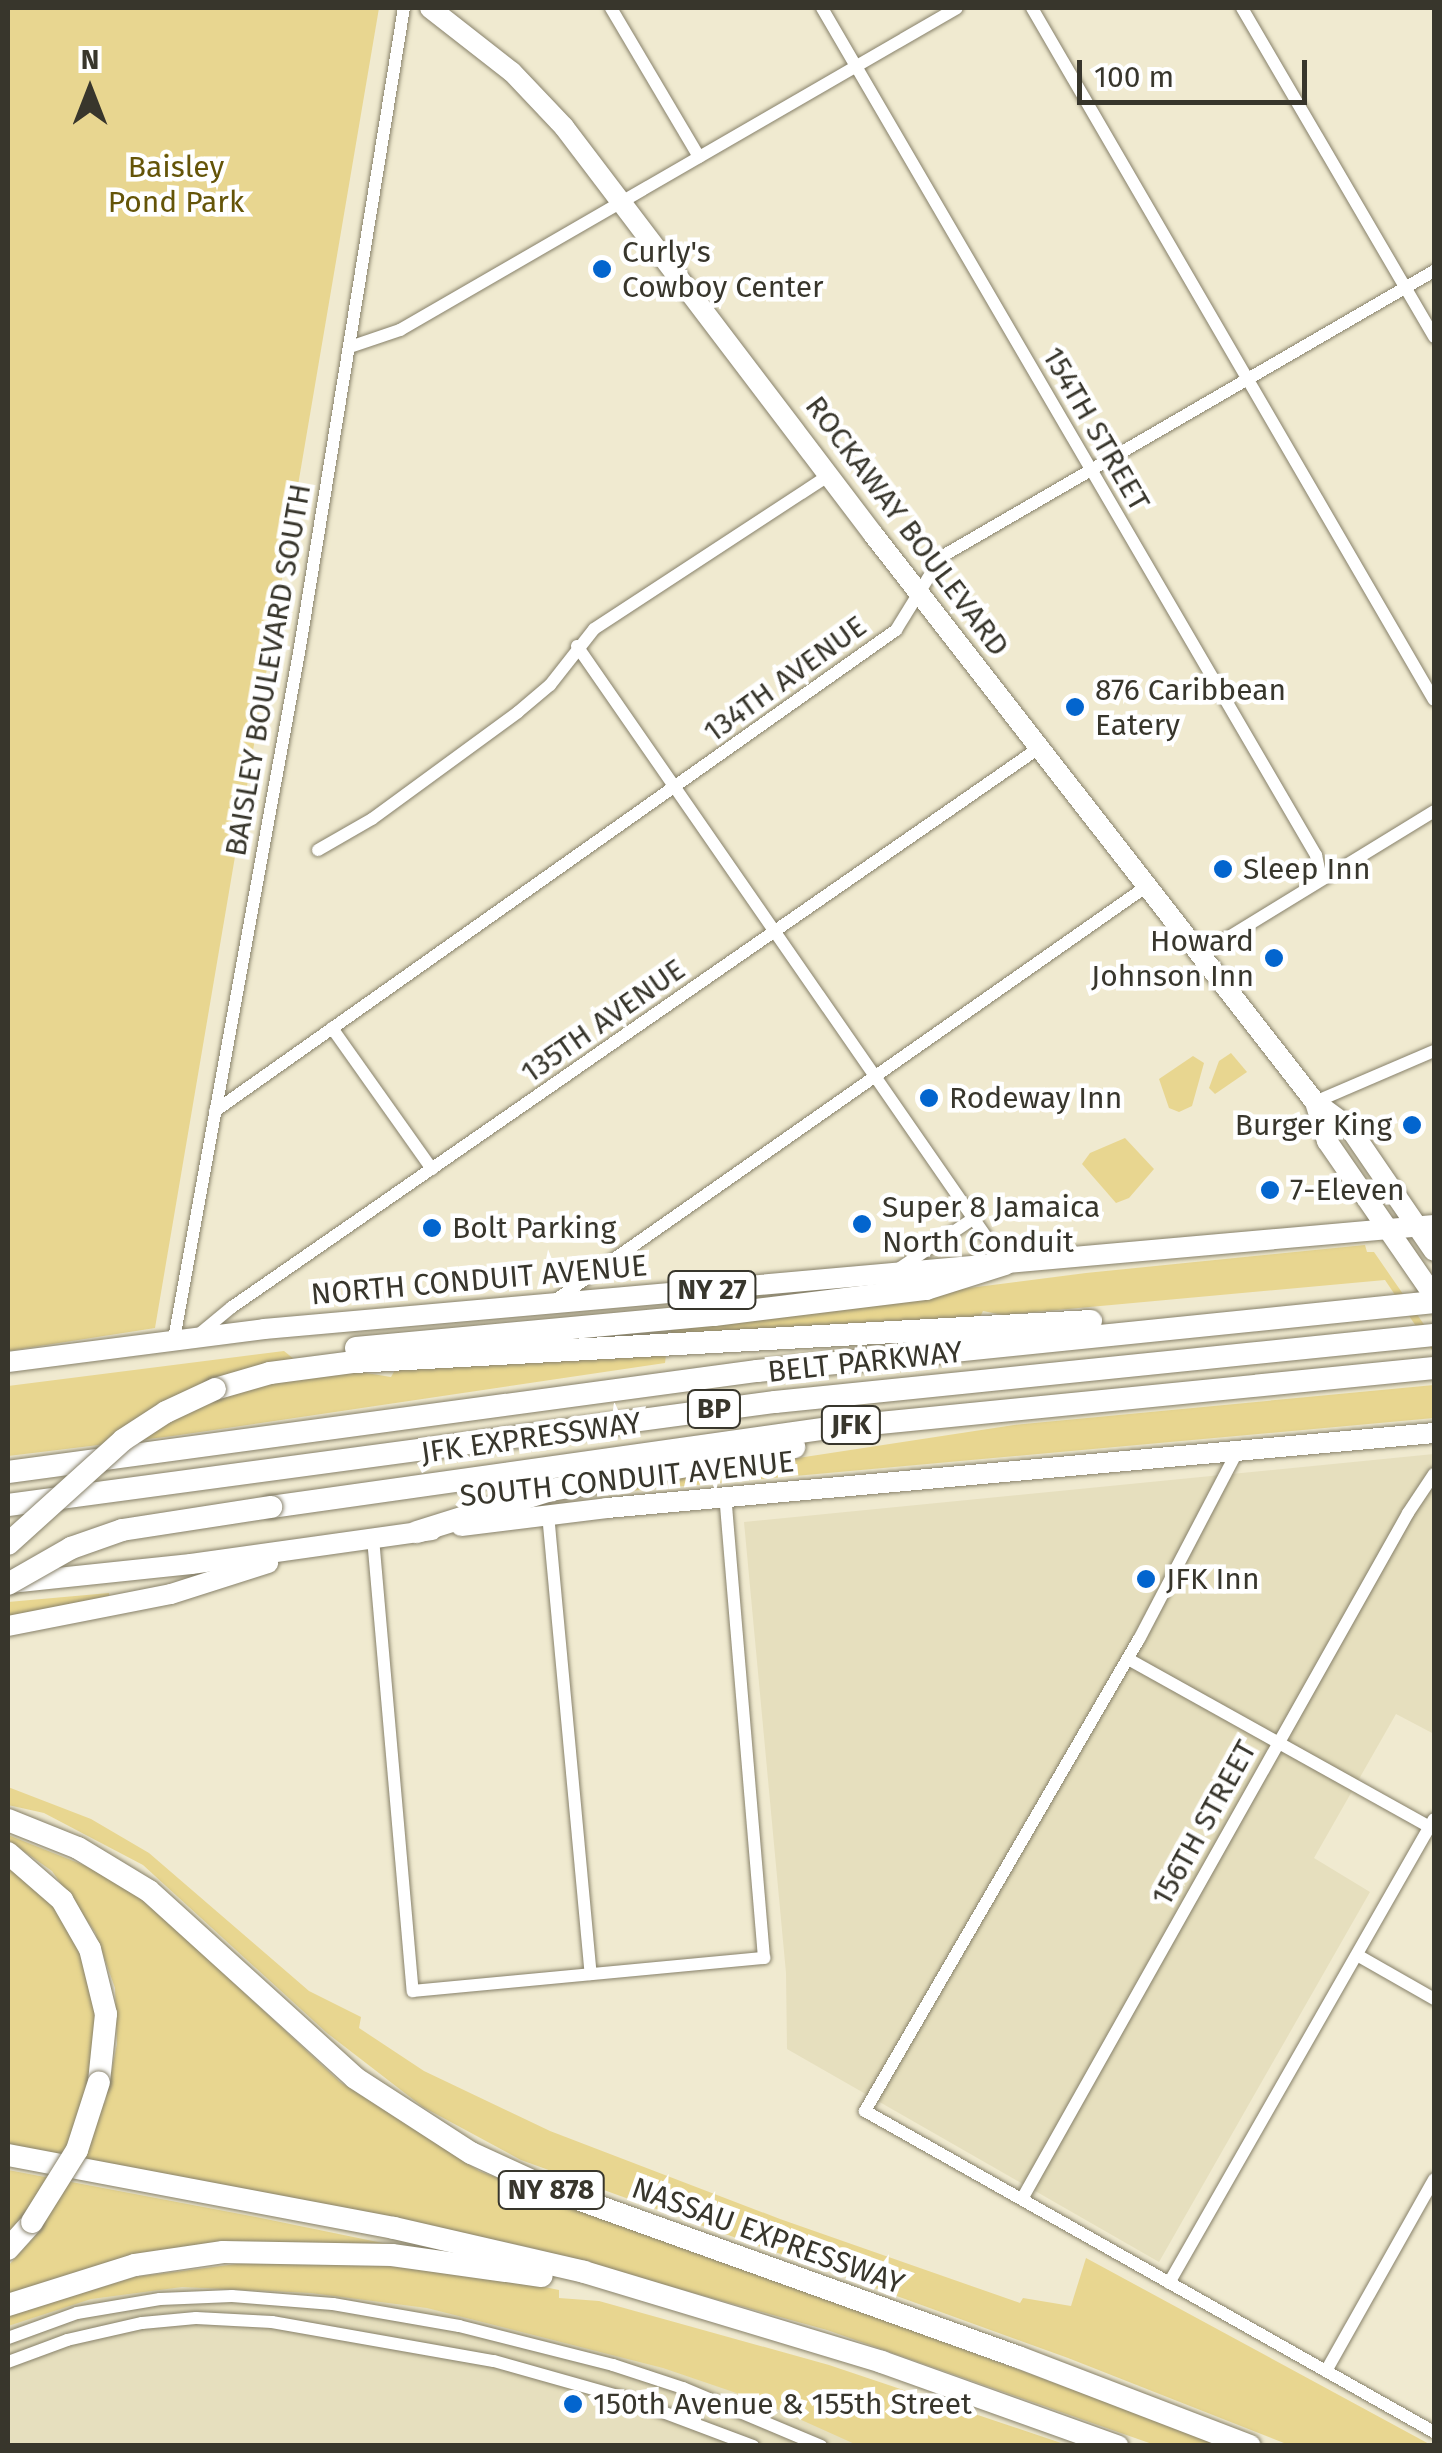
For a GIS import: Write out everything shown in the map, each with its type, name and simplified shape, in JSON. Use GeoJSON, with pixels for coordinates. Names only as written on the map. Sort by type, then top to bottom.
{"type":"FeatureCollection","features":[{"type":"Feature","properties":{"kind":"highway"},"geometry":{"type":"LineString","coordinates":[[548,1340],[926,1289],[1004,1264]]}},
{"type":"Feature","properties":{"kind":"highway","name":"BELT PARKWAY"},"geometry":{"type":"LineString","coordinates":[[8,1472],[568,1394],[1434,1299]]}},
{"type":"Feature","properties":{"kind":"highway"},"geometry":{"type":"LineString","coordinates":[[8,1544],[123,1440],[166,1412],[256,1367],[312,1353],[1026,1322],[1240,1319]]}},
{"type":"Feature","properties":{"kind":"highway","name":"BELT PARKWAY"},"geometry":{"type":"LineString","coordinates":[[8,1505],[793,1400],[1429,1336]]}},
{"type":"Feature","properties":{"kind":"highway","name":"JFK EXPRESSWAY"},"geometry":{"type":"LineString","coordinates":[[8,1584],[72,1548],[122,1530],[271,1507],[659,1450],[1008,1408],[1434,1368]]}},
{"type":"Feature","properties":{"kind":"highway"},"geometry":{"type":"LineString","coordinates":[[417,1532],[551,1490],[1008,1408]]}},
{"type":"Feature","properties":{"kind":"highway","name":"NASSAU EXPRESSWAY"},"geometry":{"type":"LineString","coordinates":[[8,1820],[78,1848],[150,1891],[344,2069],[400,2110],[471,2153],[547,2188],[1018,2357],[1250,2446]]}},
{"type":"Feature","properties":{"kind":"highway"},"geometry":{"type":"LineString","coordinates":[[8,1853],[62,1900],[90,1949],[106,2014],[99,2082],[77,2150],[32,2222],[8,2250]]}},
{"type":"Feature","properties":{"kind":"highway","name":"NY 878"},"geometry":{"type":"LineString","coordinates":[[8,2155],[476,2246],[717,2311],[935,2379],[1117,2446]]}},
{"type":"Feature","properties":{"kind":"highway"},"geometry":{"type":"LineString","coordinates":[[8,2305],[157,2260],[224,2252],[300,2250],[392,2255],[500,2268],[717,2311]]}},
{"type":"Feature","properties":{"kind":"main road","name":"ROCKAWAY BOULEVARD"},"geometry":{"type":"LineString","coordinates":[[430,8],[512,72],[564,127],[920,595],[1315,1102],[1349,1127],[1426,1226],[1434,1251]]}},
{"type":"Feature","properties":{"kind":"main road","name":"ROCKAWAY BOULEVARD"},"geometry":{"type":"LineString","coordinates":[[1315,1102],[1327,1141],[1391,1229],[1434,1299]]}},
{"type":"Feature","properties":{"kind":"main road","name":"NORTH CONDUIT AVENUE"},"geometry":{"type":"LineString","coordinates":[[8,1362],[174,1339],[1426,1226]]}},
{"type":"Feature","properties":{"kind":"main road","name":"SOUTH CONDUIT AVENUE"},"geometry":{"type":"LineString","coordinates":[[8,1584],[548,1514],[1434,1432]]}},
{"type":"Feature","properties":{"kind":"main road"},"geometry":{"type":"LineString","coordinates":[[8,1626],[171,1594],[321,1546]]}},
{"type":"Feature","properties":{"kind":"street","name":"BAISLEY BOULEVARD SOUTH"},"geometry":{"type":"LineString","coordinates":[[174,1339],[350,347],[404,8]]}},
{"type":"Feature","properties":{"kind":"street"},"geometry":{"type":"LineString","coordinates":[[611,8],[699,158]]}},
{"type":"Feature","properties":{"kind":"street","name":"154TH STREET"},"geometry":{"type":"LineString","coordinates":[[822,8],[1316,855],[1320,878]]}},
{"type":"Feature","properties":{"kind":"street"},"geometry":{"type":"LineString","coordinates":[[350,347],[380,340],[957,8]]}},
{"type":"Feature","properties":{"kind":"street"},"geometry":{"type":"LineString","coordinates":[[1032,8],[1434,700]]}},
{"type":"Feature","properties":{"kind":"street"},"geometry":{"type":"LineString","coordinates":[[1242,8],[1434,337]]}},
{"type":"Feature","properties":{"kind":"street","name":"134TH AVENUE"},"geometry":{"type":"LineString","coordinates":[[214,1111],[896,630],[940,557],[1434,271]]}},
{"type":"Feature","properties":{"kind":"street"},"geometry":{"type":"LineString","coordinates":[[318,850],[372,818],[518,712],[550,685],[577,646],[609,619],[829,475]]}},
{"type":"Feature","properties":{"kind":"street"},"geometry":{"type":"LineString","coordinates":[[577,646],[1004,1264]]}},
{"type":"Feature","properties":{"kind":"street","name":"135TH AVENUE"},"geometry":{"type":"LineString","coordinates":[[196,1337],[1039,748]]}},
{"type":"Feature","properties":{"kind":"street"},"geometry":{"type":"LineString","coordinates":[[1201,954],[1434,811]]}},
{"type":"Feature","properties":{"kind":"street"},"geometry":{"type":"LineString","coordinates":[[550,1304],[1148,886]]}},
{"type":"Feature","properties":{"kind":"street"},"geometry":{"type":"LineString","coordinates":[[332,1028],[432,1170]]}},
{"type":"Feature","properties":{"kind":"street"},"geometry":{"type":"LineString","coordinates":[[1315,1102],[1434,1050]]}},
{"type":"Feature","properties":{"kind":"street"},"geometry":{"type":"LineString","coordinates":[[890,1275],[974,1218]]}},
{"type":"Feature","properties":{"kind":"street"},"geometry":{"type":"LineString","coordinates":[[1238,1450],[1128,1659],[866,2111],[1434,2432]]}},
{"type":"Feature","properties":{"kind":"street","name":"156TH STREET"},"geometry":{"type":"LineString","coordinates":[[1022,2199],[1278,1740],[1434,1474]]}},
{"type":"Feature","properties":{"kind":"street"},"geometry":{"type":"LineString","coordinates":[[373,1538],[413,1990],[764,1958],[726,1498]]}},
{"type":"Feature","properties":{"kind":"street"},"geometry":{"type":"LineString","coordinates":[[548,1514],[591,1974]]}},
{"type":"Feature","properties":{"kind":"street"},"geometry":{"type":"LineString","coordinates":[[1128,1659],[1432,1823],[1169,2283]]}},
{"type":"Feature","properties":{"kind":"street"},"geometry":{"type":"LineString","coordinates":[[1357,1955],[1434,2000]]}},
{"type":"Feature","properties":{"kind":"street"},"geometry":{"type":"LineString","coordinates":[[1326,2371],[1434,2179]]}},
{"type":"Feature","properties":{"kind":"street"},"geometry":{"type":"LineString","coordinates":[[8,2338],[78,2313],[160,2298],[232,2296],[334,2304],[496,2334],[631,2370],[822,2446]]}},
{"type":"Feature","properties":{"kind":"street"},"geometry":{"type":"LineString","coordinates":[[8,2362],[66,2340],[142,2323],[196,2318],[272,2322],[494,2360],[647,2405],[753,2446]]}},
{"type":"Feature","properties":{"kind":"shaded area"},"geometry":{"type":"Polygon","coordinates":[[[1434,1454],[1434,1734],[1396,1714],[1314,1858],[1370,1892],[1159,2262],[787,2049],[786,1973],[744,1522],[1434,1454]]]}},
{"type":"Feature","properties":{"kind":"shaded area"},"geometry":{"type":"Polygon","coordinates":[[[327,2271],[1003,2446],[8,2446],[8,2322],[63,2299],[327,2271]]]}},
{"type":"Feature","properties":{"kind":"green space","name":"Baisley Pond Park"},"geometry":{"type":"Polygon","coordinates":[[[8,8],[379,8],[155,1328],[8,1351],[8,8]]]}},
{"type":"Feature","properties":{"kind":"green space"},"geometry":{"type":"Polygon","coordinates":[[[1231,1053],[1247,1072],[1215,1094],[1209,1088],[1219,1061],[1231,1053]]]}},
{"type":"Feature","properties":{"kind":"green space"},"geometry":{"type":"Polygon","coordinates":[[[1193,1056],[1204,1063],[1192,1106],[1179,1112],[1169,1108],[1159,1079],[1193,1056]]]}},
{"type":"Feature","properties":{"kind":"green space"},"geometry":{"type":"Polygon","coordinates":[[[1125,1138],[1154,1169],[1129,1198],[1116,1203],[1082,1164],[1090,1153],[1125,1138]]]}},
{"type":"Feature","properties":{"kind":"green space"},"geometry":{"type":"Polygon","coordinates":[[[1365,1245],[1367,1252],[1374,1252],[1434,1339],[1434,1353],[1385,1280],[1003,1315],[983,1311],[980,1317],[671,1334],[671,1326],[1086,1273],[1365,1245]]]}},
{"type":"Feature","properties":{"kind":"green space"},"geometry":{"type":"Polygon","coordinates":[[[284,1351],[315,1376],[360,1372],[391,1377],[395,1370],[666,1355],[665,1363],[173,1436],[8,1456],[8,1386],[284,1351]]]}},
{"type":"Feature","properties":{"kind":"green space"},"geometry":{"type":"Polygon","coordinates":[[[1434,1385],[1434,1418],[630,1491],[629,1484],[1014,1425],[1434,1385]]]}},
{"type":"Feature","properties":{"kind":"green space"},"geometry":{"type":"Polygon","coordinates":[[[109,1593],[109,1599],[8,1618],[8,1602],[109,1593]]]}},
{"type":"Feature","properties":{"kind":"green space"},"geometry":{"type":"Polygon","coordinates":[[[8,1787],[91,1819],[149,1853],[309,1991],[361,2017],[359,2028],[424,2071],[550,2131],[780,2219],[1020,2303],[1023,2298],[1071,2306],[1086,2258],[1431,2445],[1289,2445],[1068,2358],[521,2160],[423,2107],[327,2033],[143,1865],[44,1813],[8,1805],[8,1787]]]}},
{"type":"Feature","properties":{"kind":"green space"},"geometry":{"type":"Polygon","coordinates":[[[8,1835],[96,1870],[148,1903],[340,2082],[479,2171],[1223,2445],[1155,2445],[827,2330],[532,2248],[400,2219],[8,2146],[8,1864],[40,1887],[77,1939],[94,1991],[98,2041],[86,2100],[105,2103],[117,2044],[115,1988],[95,1932],[52,1871],[8,1840],[8,1835]]]}},
{"type":"Feature","properties":{"kind":"green space"},"geometry":{"type":"Polygon","coordinates":[[[8,2170],[402,2247],[322,2244],[8,2296],[8,2266],[42,2229],[26,2216],[8,2238],[8,2170]]]}},
{"type":"Feature","properties":{"kind":"green space"},"geometry":{"type":"Polygon","coordinates":[[[252,2262],[376,2265],[501,2278],[559,2290],[559,2298],[599,2301],[829,2365],[1067,2445],[857,2445],[757,2400],[663,2368],[427,2308],[311,2293],[182,2287],[91,2299],[8,2326],[8,2316],[135,2277],[252,2262]]]}},
{"type":"Feature","properties":{"kind":"place","name":"Curly's Cowboy Center"},"geometry":{"type":"Point","coordinates":[602,269]}},
{"type":"Feature","properties":{"kind":"place","name":"876 Caribbean Eatery"},"geometry":{"type":"Point","coordinates":[1075,707]}},
{"type":"Feature","properties":{"kind":"place","name":"Sleep Inn"},"geometry":{"type":"Point","coordinates":[1223,869]}},
{"type":"Feature","properties":{"kind":"place","name":"Howard Johnson Inn"},"geometry":{"type":"Point","coordinates":[1274,958]}},
{"type":"Feature","properties":{"kind":"place","name":"Rodeway Inn"},"geometry":{"type":"Point","coordinates":[929,1098]}},
{"type":"Feature","properties":{"kind":"place","name":"Burger King"},"geometry":{"type":"Point","coordinates":[1412,1125]}},
{"type":"Feature","properties":{"kind":"place","name":"7-Eleven"},"geometry":{"type":"Point","coordinates":[1270,1190]}},
{"type":"Feature","properties":{"kind":"place","name":"Super 8 Jamaica North Conduit"},"geometry":{"type":"Point","coordinates":[862,1224]}},
{"type":"Feature","properties":{"kind":"place","name":"Bolt Parking"},"geometry":{"type":"Point","coordinates":[432,1228]}},
{"type":"Feature","properties":{"kind":"place","name":"JFK Inn"},"geometry":{"type":"Point","coordinates":[1146,1579]}},
{"type":"Feature","properties":{"kind":"place","name":"150th Avenue & 155th Street"},"geometry":{"type":"Point","coordinates":[573,2404]}}]}
